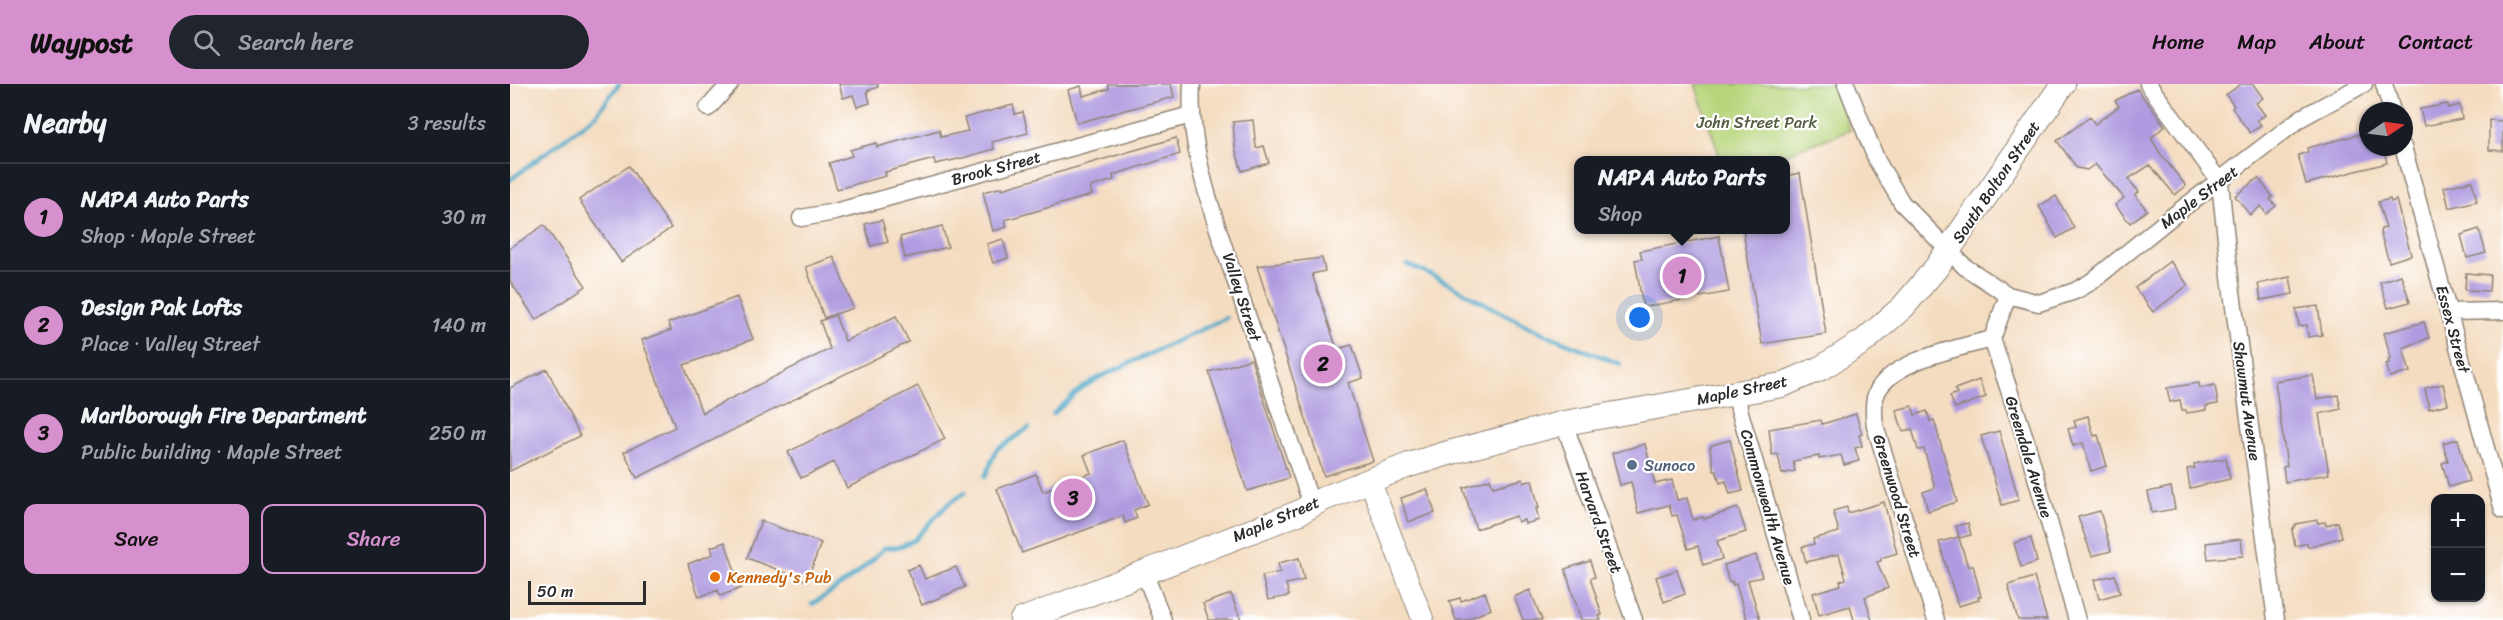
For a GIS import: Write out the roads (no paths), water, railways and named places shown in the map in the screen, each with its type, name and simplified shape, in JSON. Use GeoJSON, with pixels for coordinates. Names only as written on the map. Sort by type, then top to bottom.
{"type":"FeatureCollection","features":[{"type":"Feature","properties":{"kind":"main road","name":"South Bolton Street"},"geometry":{"type":"LineString","coordinates":[[1949,250],[2063,84]]}},
{"type":"Feature","properties":{"kind":"main road","name":"Maple Street"},"geometry":{"type":"LineString","coordinates":[[1022,620],[1312,506],[1323,499],[1409,465],[1564,423],[1782,385],[1821,368],[1864,341],[1903,307],[1949,250]]}},
{"type":"Feature","properties":{"kind":"street"},"geometry":{"type":"LineString","coordinates":[[708,108],[730,84]]}},
{"type":"Feature","properties":{"kind":"street","name":"Valley Street"},"geometry":{"type":"LineString","coordinates":[[1192,84],[1191,115],[1196,152],[1227,254],[1312,506]]}},
{"type":"Feature","properties":{"kind":"street"},"geometry":{"type":"LineString","coordinates":[[1846,84],[1877,161],[1891,185],[1902,202],[1949,250]]}},
{"type":"Feature","properties":{"kind":"street"},"geometry":{"type":"LineString","coordinates":[[2148,84],[2220,182]]}},
{"type":"Feature","properties":{"kind":"street","name":"Maple Street"},"geometry":{"type":"LineString","coordinates":[[1949,250],[1965,267],[2008,295],[2038,303],[2075,291],[2091,282],[2301,118],[2364,84]]}},
{"type":"Feature","properties":{"kind":"street"},"geometry":{"type":"LineString","coordinates":[[2384,84],[2389,102]]}},
{"type":"Feature","properties":{"kind":"street","name":"Brook Street"},"geometry":{"type":"LineString","coordinates":[[801,218],[846,209],[1191,115]]}},
{"type":"Feature","properties":{"kind":"street","name":"Essex Street"},"geometry":{"type":"LineString","coordinates":[[2405,156],[2503,510]]}},
{"type":"Feature","properties":{"kind":"street","name":"Shawmut Avenue"},"geometry":{"type":"LineString","coordinates":[[2220,182],[2232,289],[2277,620]]}},
{"type":"Feature","properties":{"kind":"street"},"geometry":{"type":"LineString","coordinates":[[1992,339],[2008,295]]}},
{"type":"Feature","properties":{"kind":"street"},"geometry":{"type":"LineString","coordinates":[[2448,312],[2503,311]]}},
{"type":"Feature","properties":{"kind":"street","name":"Greenwood Street"},"geometry":{"type":"LineString","coordinates":[[1936,620],[1875,426],[1875,398],[1880,387],[1898,369],[1992,339]]}},
{"type":"Feature","properties":{"kind":"street","name":"Greendale Avenue"},"geometry":{"type":"LineString","coordinates":[[1992,339],[2024,435],[2078,620]]}},
{"type":"Feature","properties":{"kind":"street","name":"Commonwealth Avenue"},"geometry":{"type":"LineString","coordinates":[[1738,394],[1739,409],[1800,620]]}},
{"type":"Feature","properties":{"kind":"street","name":"Harvard Street"},"geometry":{"type":"LineString","coordinates":[[1564,423],[1634,620]]}},
{"type":"Feature","properties":{"kind":"street"},"geometry":{"type":"LineString","coordinates":[[1370,481],[1423,620]]}},
{"type":"Feature","properties":{"kind":"street"},"geometry":{"type":"LineString","coordinates":[[1144,572],[1163,620]]}},
{"type":"Feature","properties":{"kind":"waterway"},"geometry":{"type":"LineString","coordinates":[[510,180],[596,115],[619,84]]}},
{"type":"Feature","properties":{"kind":"waterway"},"geometry":{"type":"LineString","coordinates":[[1408,265],[1537,330],[1620,364]]}},
{"type":"Feature","properties":{"kind":"waterway"},"geometry":{"type":"LineString","coordinates":[[1053,414],[1082,388],[1100,377],[1226,318]]}},
{"type":"Feature","properties":{"kind":"waterway"},"geometry":{"type":"LineString","coordinates":[[985,477],[996,450],[1029,428]]}},
{"type":"Feature","properties":{"kind":"waterway"},"geometry":{"type":"LineString","coordinates":[[812,604],[850,579],[884,548],[899,547],[914,540],[948,504],[965,492]]}},
{"type":"Feature","properties":{"kind":"place","name":"NAPA Auto Parts"},"geometry":{"type":"Point","coordinates":[1682,276]}},
{"type":"Feature","properties":{"kind":"place","name":"Design Pak Lofts"},"geometry":{"type":"Point","coordinates":[1323,364]}},
{"type":"Feature","properties":{"kind":"place","name":"Sunoco"},"geometry":{"type":"Point","coordinates":[1632,465]}},
{"type":"Feature","properties":{"kind":"place","name":"Marlborough Fire Department"},"geometry":{"type":"Point","coordinates":[1073,498]}},
{"type":"Feature","properties":{"kind":"place","name":"Kennedy's Pub"},"geometry":{"type":"Point","coordinates":[715,577]}},
{"type":"Feature","properties":{"kind":"park label","name":"John Street Park"},"geometry":{"type":"Point","coordinates":[1757,122]}}]}
